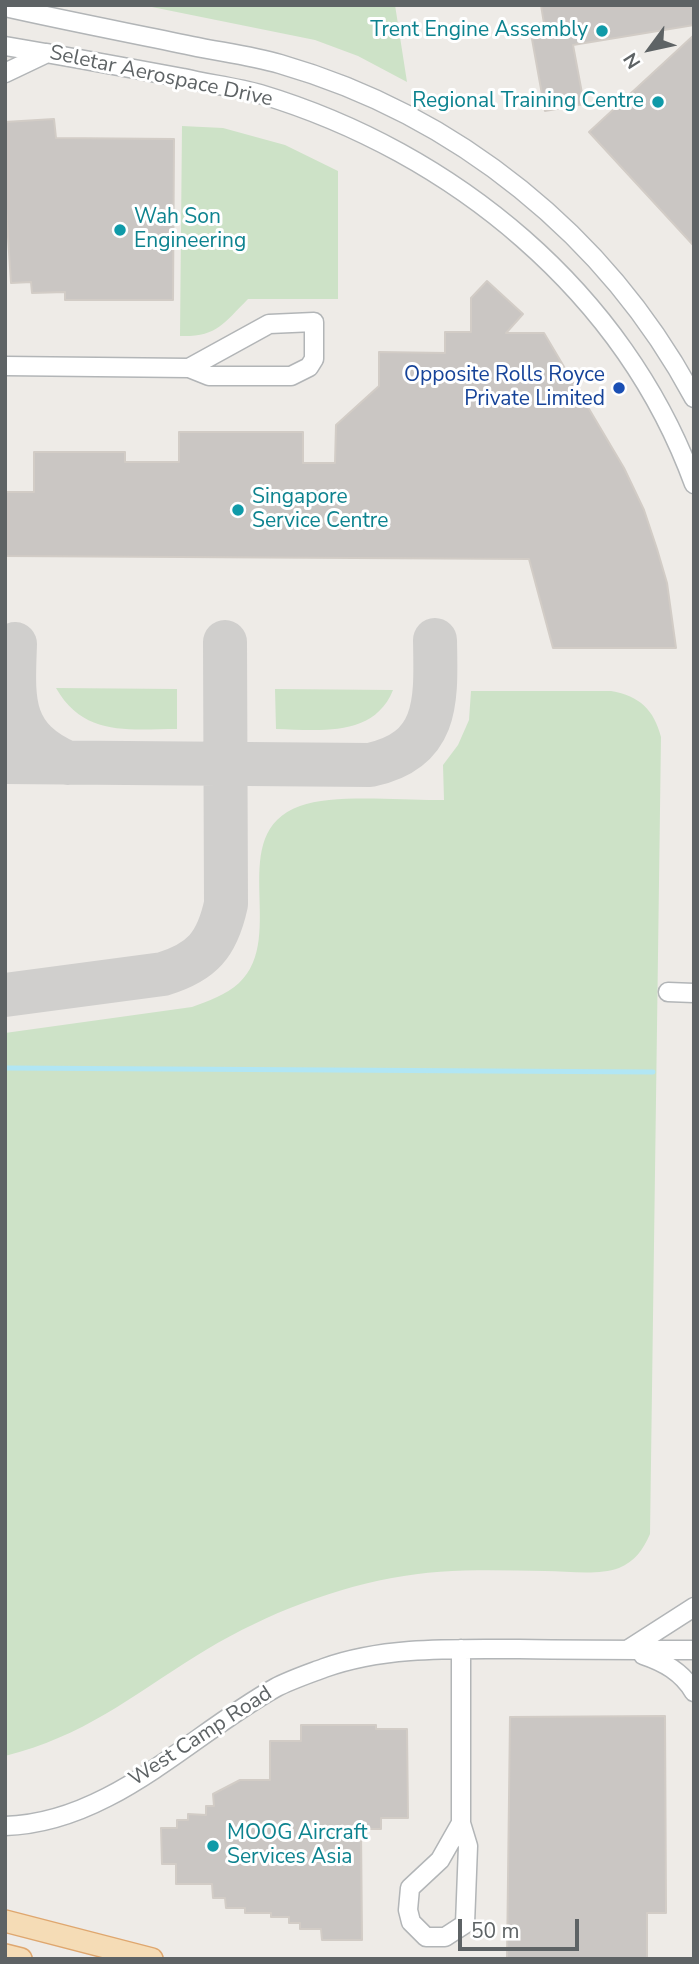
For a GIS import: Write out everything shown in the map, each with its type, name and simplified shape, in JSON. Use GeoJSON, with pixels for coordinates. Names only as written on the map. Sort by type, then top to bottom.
{"type":"FeatureCollection","features":[{"type":"Feature","properties":{"kind":"main road"},"geometry":{"type":"LineString","coordinates":[[5,1921],[152,1959]]}},
{"type":"Feature","properties":{"kind":"main road"},"geometry":{"type":"LineString","coordinates":[[5,1955],[21,1959]]}},
{"type":"Feature","properties":{"kind":"street"},"geometry":{"type":"LineString","coordinates":[[41,5],[59,19]]}},
{"type":"Feature","properties":{"kind":"street","name":"Seletar Aerospace Drive"},"geometry":{"type":"LineString","coordinates":[[5,7],[279,64],[330,81],[414,118],[481,159],[533,198],[573,235],[610,273],[648,322],[694,398]]}},
{"type":"Feature","properties":{"kind":"street","name":"Seletar Aerospace Drive"},"geometry":{"type":"LineString","coordinates":[[5,46],[266,96],[333,120],[392,147],[456,185],[513,230],[572,285],[612,335],[668,424],[694,484]]}},
{"type":"Feature","properties":{"kind":"street"},"geometry":{"type":"LineString","coordinates":[[5,74],[47,53]]}},
{"type":"Feature","properties":{"kind":"street"},"geometry":{"type":"LineString","coordinates":[[5,366],[189,368],[209,376],[291,376],[309,367],[314,359],[314,321],[269,324],[189,368]]}},
{"type":"Feature","properties":{"kind":"street"},"geometry":{"type":"LineString","coordinates":[[668,992],[694,993]]}},
{"type":"Feature","properties":{"kind":"street"},"geometry":{"type":"LineString","coordinates":[[627,1650],[694,1607]]}},
{"type":"Feature","properties":{"kind":"street"},"geometry":{"type":"LineString","coordinates":[[461,1649],[461,1823],[468,1846],[466,1924],[445,1937],[426,1937],[411,1922],[408,1910],[410,1888],[440,1860],[461,1823]]}},
{"type":"Feature","properties":{"kind":"street","name":"West Camp Road"},"geometry":{"type":"LineString","coordinates":[[5,1826],[70,1814],[102,1800],[136,1781],[278,1687],[328,1667],[389,1653],[461,1649],[694,1650]]}},
{"type":"Feature","properties":{"kind":"street"},"geometry":{"type":"LineString","coordinates":[[627,1650],[662,1661],[679,1674],[694,1692]]}},
{"type":"Feature","properties":{"kind":"green space"},"geometry":{"type":"Polygon","coordinates":[[[142,5],[395,5],[407,82],[358,56],[315,40],[142,5]]]}},
{"type":"Feature","properties":{"kind":"green space"},"geometry":{"type":"Polygon","coordinates":[[[182,126],[223,128],[285,145],[338,171],[338,299],[248,299],[225,322],[211,331],[180,336],[182,126]]]}},
{"type":"Feature","properties":{"kind":"green space"},"geometry":{"type":"Polygon","coordinates":[[[56,688],[177,689],[177,729],[125,729],[94,723],[67,704],[56,688]]]}},
{"type":"Feature","properties":{"kind":"green space"},"geometry":{"type":"Polygon","coordinates":[[[275,689],[393,690],[373,716],[359,724],[309,730],[276,729],[275,689]]]}},
{"type":"Feature","properties":{"kind":"green space"},"geometry":{"type":"Polygon","coordinates":[[[471,691],[621,693],[638,701],[650,712],[661,737],[650,1534],[634,1558],[619,1568],[610,1570],[449,1571],[392,1578],[341,1590],[266,1618],[196,1656],[82,1727],[33,1748],[5,1756],[5,1033],[192,1007],[234,987],[253,963],[259,940],[260,862],[265,839],[277,820],[300,806],[315,802],[370,798],[444,800],[443,765],[458,745],[469,720],[471,691]]]}},
{"type":"Feature","properties":{"kind":"building","name":"Trent Engine Assembly"},"geometry":{"type":"Polygon","coordinates":[[[541,5],[694,5],[694,25],[573,45],[584,104],[545,111],[532,39],[546,36],[541,5]]]}},
{"type":"Feature","properties":{"kind":"building","name":"Regional Training Centre"},"geometry":{"type":"Polygon","coordinates":[[[694,35],[694,246],[589,132],[694,35]]]}},
{"type":"Feature","properties":{"kind":"building","name":"Wah Son Engineering"},"geometry":{"type":"Polygon","coordinates":[[[54,119],[56,138],[174,139],[173,300],[65,300],[65,292],[32,293],[31,282],[11,283],[5,191],[5,122],[54,119]]]}},
{"type":"Feature","properties":{"kind":"building"},"geometry":{"type":"Polygon","coordinates":[[[487,281],[523,314],[506,333],[544,333],[624,468],[644,510],[667,583],[676,648],[553,648],[529,559],[5,556],[5,492],[34,492],[34,452],[125,452],[125,462],[179,462],[179,432],[303,432],[303,463],[335,463],[336,425],[379,386],[379,352],[445,353],[445,332],[471,332],[471,298],[487,281]]]}},
{"type":"Feature","properties":{"kind":"building"},"geometry":{"type":"Polygon","coordinates":[[[665,1716],[666,1913],[647,1913],[647,1959],[507,1959],[510,1717],[665,1716]]]}},
{"type":"Feature","properties":{"kind":"building"},"geometry":{"type":"Polygon","coordinates":[[[301,1725],[376,1725],[376,1729],[407,1729],[408,1818],[381,1818],[381,1829],[361,1829],[362,1940],[322,1940],[321,1929],[300,1929],[300,1923],[289,1923],[289,1917],[271,1917],[271,1913],[245,1913],[245,1908],[226,1908],[225,1898],[213,1898],[212,1884],[176,1884],[176,1864],[162,1864],[161,1828],[177,1828],[177,1820],[188,1820],[188,1814],[206,1815],[206,1806],[214,1806],[213,1794],[240,1780],[270,1780],[270,1741],[301,1741],[301,1725]]]}},
{"type":"Feature","properties":{"kind":"waterway"},"geometry":{"type":"LineString","coordinates":[[5,1068],[653,1072]]}},
{"type":"Feature","properties":{"kind":"taxiway"},"geometry":{"type":"LineString","coordinates":[[5,762],[370,765],[393,758],[410,747],[422,734],[433,702],[435,640]]}},
{"type":"Feature","properties":{"kind":"taxiway"},"geometry":{"type":"LineString","coordinates":[[5,995],[163,974],[188,964],[206,950],[212,941],[226,904],[225,642]]}},
{"type":"Feature","properties":{"kind":"taxiway"},"geometry":{"type":"LineString","coordinates":[[15,644],[15,699],[25,729],[49,753],[68,763]]}},
{"type":"Feature","properties":{"kind":"place","name":"Trent Engine Assembly"},"geometry":{"type":"Point","coordinates":[602,31]}},
{"type":"Feature","properties":{"kind":"place","name":"Regional Training Centre"},"geometry":{"type":"Point","coordinates":[658,102]}},
{"type":"Feature","properties":{"kind":"place","name":"Wah Son Engineering"},"geometry":{"type":"Point","coordinates":[120,230]}},
{"type":"Feature","properties":{"kind":"place","name":"Opposite Rolls Royce Private Limited"},"geometry":{"type":"Point","coordinates":[619,388]}},
{"type":"Feature","properties":{"kind":"place","name":"Singapore Service Centre"},"geometry":{"type":"Point","coordinates":[238,510]}},
{"type":"Feature","properties":{"kind":"place","name":"MOOG Aircraft Services Asia"},"geometry":{"type":"Point","coordinates":[213,1846]}}]}
